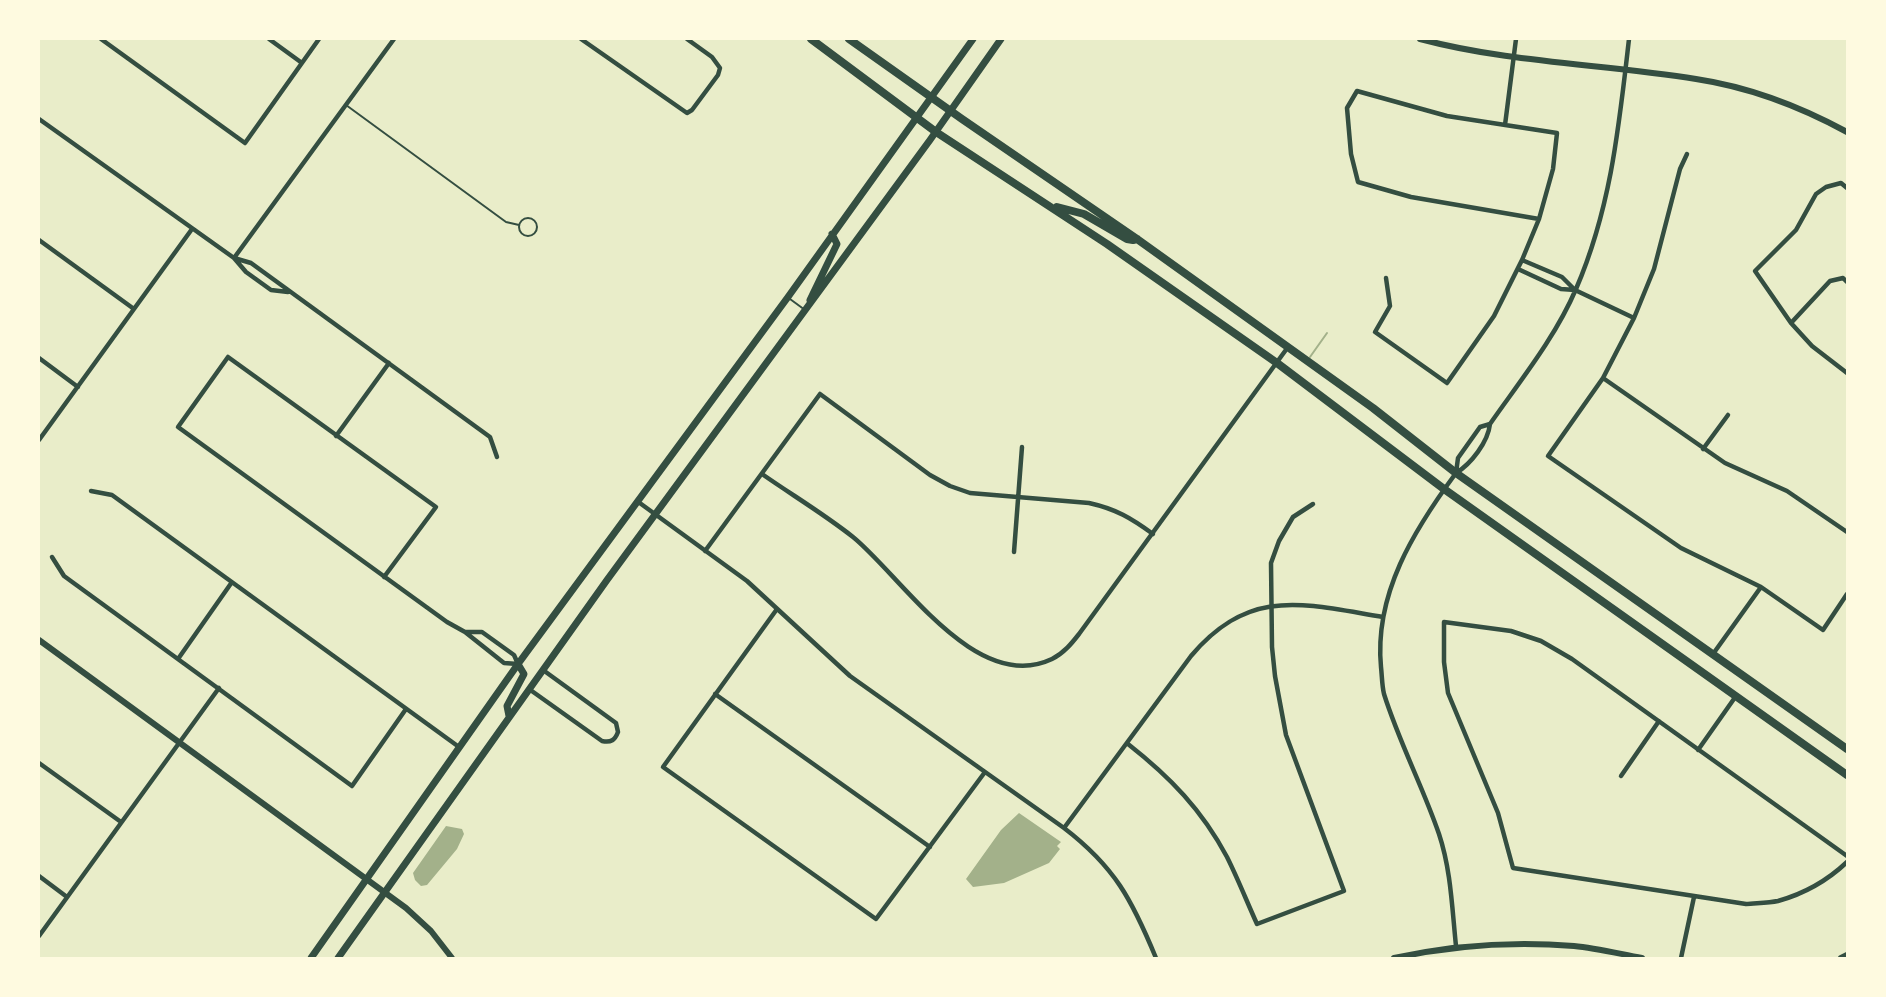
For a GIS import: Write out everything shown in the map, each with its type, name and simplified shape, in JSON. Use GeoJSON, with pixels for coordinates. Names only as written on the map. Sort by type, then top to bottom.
{"type":"FeatureCollection","features":[{"type":"Feature","properties":{"kind":"main road"},"geometry":{"type":"LineString","coordinates":[[811,39],[936,132],[1048,204],[1277,363],[1444,489],[1847,775]]}},
{"type":"Feature","properties":{"kind":"main road"},"geometry":{"type":"LineString","coordinates":[[849,39],[1137,239],[1373,408],[1456,472],[1847,749]]}},
{"type":"Feature","properties":{"kind":"main road"},"geometry":{"type":"LineString","coordinates":[[310,958],[518,664],[788,297],[974,39]]}},
{"type":"Feature","properties":{"kind":"main road"},"geometry":{"type":"LineString","coordinates":[[338,958],[509,716],[936,132],[1001,39]]}},
{"type":"Feature","properties":{"kind":"main road"},"geometry":{"type":"LineString","coordinates":[[1048,204],[1084,214],[1126,239],[1137,239]]}},
{"type":"Feature","properties":{"kind":"main road"},"geometry":{"type":"LineString","coordinates":[[806,310],[814,288],[837,244],[832,234]]}},
{"type":"Feature","properties":{"kind":"main road"},"geometry":{"type":"LineString","coordinates":[[509,716],[507,706],[524,674],[518,664]]}},
{"type":"Feature","properties":{"kind":"street"},"geometry":{"type":"LineString","coordinates":[[101,39],[245,143],[319,39]]}},
{"type":"Feature","properties":{"kind":"street"},"geometry":{"type":"LineString","coordinates":[[269,39],[302,63]]}},
{"type":"Feature","properties":{"kind":"street"},"geometry":{"type":"LineString","coordinates":[[234,258],[394,39]]}},
{"type":"Feature","properties":{"kind":"street"},"geometry":{"type":"LineString","coordinates":[[581,39],[687,113],[693,110],[718,75],[720,68],[712,57],[687,39]]}},
{"type":"Feature","properties":{"kind":"street"},"geometry":{"type":"LineString","coordinates":[[1420,39],[1514,57],[1698,79],[1741,89],[1787,104],[1847,132]]}},
{"type":"Feature","properties":{"kind":"street"},"geometry":{"type":"LineString","coordinates":[[1505,125],[1516,39]]}},
{"type":"Feature","properties":{"kind":"street"},"geometry":{"type":"LineString","coordinates":[[1456,946],[1448,868],[1439,834],[1383,692],[1380,653],[1383,617],[1390,588],[1417,529],[1456,472],[1466,467],[1489,435],[1490,424],[1556,327],[1575,290],[1606,204],[1617,147],[1629,39]]}},
{"type":"Feature","properties":{"kind":"street"},"geometry":{"type":"LineString","coordinates":[[1386,278],[1390,306],[1375,332],[1447,383],[1494,316],[1522,260],[1539,219],[1553,169],[1557,133],[1447,116],[1357,91],[1347,108],[1351,154],[1358,182],[1411,197],[1539,219]]}},
{"type":"Feature","properties":{"kind":"street"},"geometry":{"type":"LineString","coordinates":[[39,119],[234,258],[246,272],[271,290],[288,292]]}},
{"type":"Feature","properties":{"kind":"street"},"geometry":{"type":"LineString","coordinates":[[1687,154],[1680,169],[1654,269],[1634,318],[1603,378],[1548,456],[1680,548],[1761,587],[1822,630],[1847,594]]}},
{"type":"Feature","properties":{"kind":"street"},"geometry":{"type":"LineString","coordinates":[[1847,188],[1840,183],[1826,187],[1816,194],[1796,230],[1755,271],[1791,323],[1812,345],[1847,373]]}},
{"type":"Feature","properties":{"kind":"street"},"geometry":{"type":"LineString","coordinates":[[39,440],[192,229]]}},
{"type":"Feature","properties":{"kind":"street"},"geometry":{"type":"LineString","coordinates":[[39,240],[134,309]]}},
{"type":"Feature","properties":{"kind":"street"},"geometry":{"type":"LineString","coordinates":[[234,258],[251,263],[490,437],[497,457]]}},
{"type":"Feature","properties":{"kind":"street"},"geometry":{"type":"LineString","coordinates":[[1522,260],[1562,277],[1575,290],[1634,318]]}},
{"type":"Feature","properties":{"kind":"street"},"geometry":{"type":"LineString","coordinates":[[1518,269],[1561,289],[1575,290]]}},
{"type":"Feature","properties":{"kind":"street"},"geometry":{"type":"LineString","coordinates":[[1791,323],[1830,281],[1843,278],[1847,282]]}},
{"type":"Feature","properties":{"kind":"street"},"geometry":{"type":"LineString","coordinates":[[762,474],[853,537],[939,624],[961,640],[987,658],[1004,663],[1033,664],[1052,658],[1066,649],[1080,634],[1288,347]]}},
{"type":"Feature","properties":{"kind":"street"},"geometry":{"type":"LineString","coordinates":[[384,576],[436,507],[228,357],[178,427],[447,622],[465,632],[504,663],[518,664],[514,655],[482,632],[465,632]]}},
{"type":"Feature","properties":{"kind":"street"},"geometry":{"type":"LineString","coordinates":[[39,358],[78,387]]}},
{"type":"Feature","properties":{"kind":"street"},"geometry":{"type":"LineString","coordinates":[[336,436],[389,363]]}},
{"type":"Feature","properties":{"kind":"street"},"geometry":{"type":"LineString","coordinates":[[1603,378],[1725,463],[1787,491],[1847,532]]}},
{"type":"Feature","properties":{"kind":"street"},"geometry":{"type":"LineString","coordinates":[[705,550],[820,394],[930,475],[950,486],[970,493],[1089,503],[1108,507],[1129,516],[1153,534]]}},
{"type":"Feature","properties":{"kind":"street"},"geometry":{"type":"LineString","coordinates":[[1703,449],[1728,415]]}},
{"type":"Feature","properties":{"kind":"street"},"geometry":{"type":"LineString","coordinates":[[1456,472],[1456,461],[1480,428],[1490,424]]}},
{"type":"Feature","properties":{"kind":"street"},"geometry":{"type":"LineString","coordinates":[[1014,552],[1022,447]]}},
{"type":"Feature","properties":{"kind":"street"},"geometry":{"type":"LineString","coordinates":[[91,491],[112,495],[459,747]]}},
{"type":"Feature","properties":{"kind":"street"},"geometry":{"type":"LineString","coordinates":[[637,501],[747,581],[850,676],[1064,828],[1099,858],[1124,889],[1141,922],[1155,958]]}},
{"type":"Feature","properties":{"kind":"street"},"geometry":{"type":"LineString","coordinates":[[1128,744],[1161,770],[1187,797],[1208,825],[1228,858],[1257,924],[1344,891],[1286,735],[1272,647],[1271,563],[1279,541],[1293,517],[1313,504]]}},
{"type":"Feature","properties":{"kind":"street"},"geometry":{"type":"LineString","coordinates":[[52,557],[64,576],[352,786],[406,709]]}},
{"type":"Feature","properties":{"kind":"street"},"geometry":{"type":"LineString","coordinates":[[178,659],[232,582]]}},
{"type":"Feature","properties":{"kind":"street"},"geometry":{"type":"LineString","coordinates":[[1713,654],[1761,587]]}},
{"type":"Feature","properties":{"kind":"street"},"geometry":{"type":"LineString","coordinates":[[1064,828],[1208,636],[1247,613],[1272,605],[1302,603],[1383,617]]}},
{"type":"Feature","properties":{"kind":"street"},"geometry":{"type":"LineString","coordinates":[[777,609],[663,766],[876,919],[985,772]]}},
{"type":"Feature","properties":{"kind":"street"},"geometry":{"type":"LineString","coordinates":[[1847,855],[1572,659],[1541,641],[1511,631],[1444,622],[1444,662],[1449,693],[1498,813],[1513,868],[1746,904],[1777,901],[1818,883],[1847,862]]}},
{"type":"Feature","properties":{"kind":"street"},"geometry":{"type":"LineString","coordinates":[[39,640],[385,892],[431,931],[453,958]]}},
{"type":"Feature","properties":{"kind":"street"},"geometry":{"type":"LineString","coordinates":[[529,689],[603,741],[611,742],[614,739],[618,732],[616,723],[543,670]]}},
{"type":"Feature","properties":{"kind":"street"},"geometry":{"type":"LineString","coordinates":[[39,936],[219,688]]}},
{"type":"Feature","properties":{"kind":"street"},"geometry":{"type":"LineString","coordinates":[[715,694],[930,846]]}},
{"type":"Feature","properties":{"kind":"street"},"geometry":{"type":"LineString","coordinates":[[1698,750],[1736,696]]}},
{"type":"Feature","properties":{"kind":"street"},"geometry":{"type":"LineString","coordinates":[[1621,776],[1659,722]]}},
{"type":"Feature","properties":{"kind":"street"},"geometry":{"type":"LineString","coordinates":[[39,763],[121,822]]}},
{"type":"Feature","properties":{"kind":"street"},"geometry":{"type":"LineString","coordinates":[[39,876],[67,897]]}},
{"type":"Feature","properties":{"kind":"street"},"geometry":{"type":"LineString","coordinates":[[1681,958],[1694,897]]}},
{"type":"Feature","properties":{"kind":"street"},"geometry":{"type":"LineString","coordinates":[[1394,958],[1456,946],[1509,944],[1575,946],[1642,958]]}},
{"type":"Feature","properties":{"kind":"street"},"geometry":{"type":"LineString","coordinates":[[1841,958],[1847,956]]}},
{"type":"Feature","properties":{"kind":"lane"},"geometry":{"type":"LineString","coordinates":[[346,105],[506,222],[519,225]]}},
{"type":"Feature","properties":{"kind":"lane"},"geometry":{"type":"LineString","coordinates":[[529,218],[537,223],[538,229],[535,234],[526,237],[521,234],[519,225],[523,220],[529,218]]}},
{"type":"Feature","properties":{"kind":"lane"},"geometry":{"type":"LineString","coordinates":[[788,297],[806,310]]}},
{"type":"Feature","properties":{"kind":"shaded area"},"geometry":{"type":"Polygon","coordinates":[[[1019,813],[1061,842],[1057,846],[1060,849],[1049,863],[1004,883],[973,887],[966,879],[1001,830],[1019,813]]]}},
{"type":"Feature","properties":{"kind":"shaded area"},"geometry":{"type":"Polygon","coordinates":[[[446,826],[462,829],[464,834],[457,849],[427,885],[421,886],[415,880],[413,873],[446,826]]]}},
{"type":"Feature","properties":{"kind":"waterway"},"geometry":{"type":"LineString","coordinates":[[1310,357],[1327,333]]}}]}
